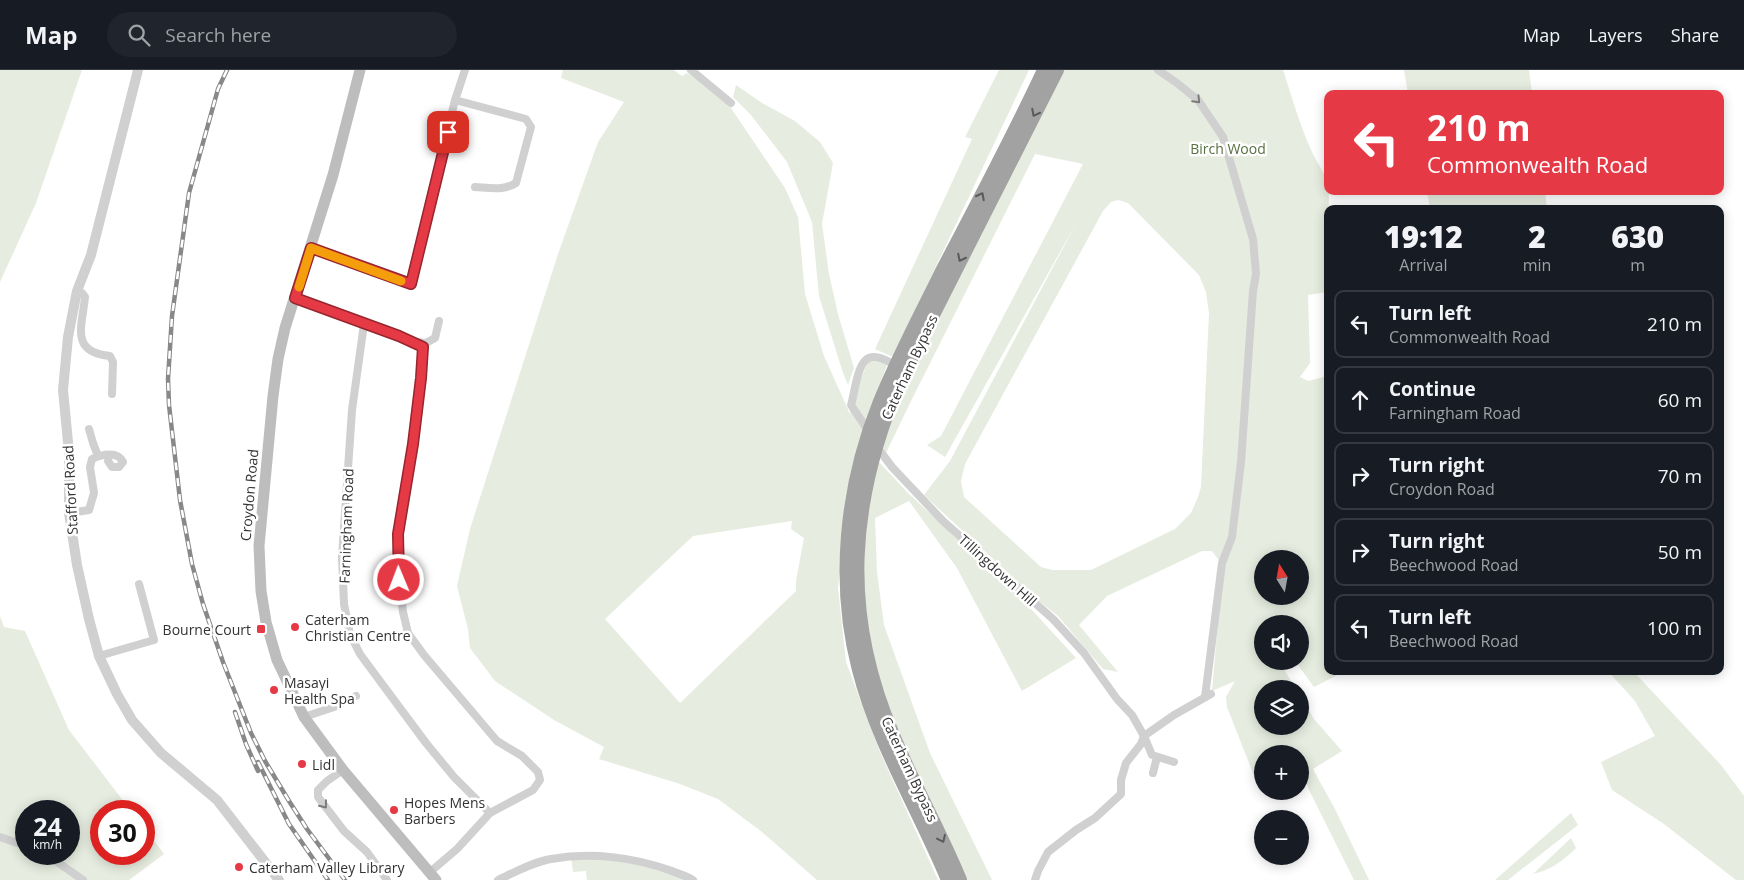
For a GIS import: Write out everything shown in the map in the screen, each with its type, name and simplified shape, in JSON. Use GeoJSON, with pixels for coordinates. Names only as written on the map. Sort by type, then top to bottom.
{"type":"FeatureCollection","features":[{"type":"Feature","properties":{"kind":"highway","name":"Caterham Bypass"},"geometry":{"type":"LineString","coordinates":[[948,880],[888,749],[867,697],[859,670],[847,594],[849,527],[854,491],[871,426],[895,366],[1044,70]]}},
{"type":"Feature","properties":{"kind":"highway","name":"Caterham Bypass"},"geometry":{"type":"LineString","coordinates":[[960,880],[893,736],[867,661],[858,603],[858,540],[861,509],[881,427],[901,378],[1057,70]]}},
{"type":"Feature","properties":{"kind":"main road","name":"Croydon Road"},"geometry":{"type":"LineString","coordinates":[[360,70],[333,175],[285,328],[278,358],[262,508],[259,568],[266,622],[275,654],[281,672],[304,717],[343,770],[433,876]]}},
{"type":"Feature","properties":{"kind":"street","name":"Stafford Road"},"geometry":{"type":"LineString","coordinates":[[138,70],[91,255],[77,291],[68,337],[63,390],[69,453],[69,514],[79,574],[88,618],[99,656],[132,720],[162,753],[217,800],[279,880]]}},
{"type":"Feature","properties":{"kind":"street"},"geometry":{"type":"LineString","coordinates":[[311,248],[411,284],[455,100],[465,70]]}},
{"type":"Feature","properties":{"kind":"street"},"geometry":{"type":"LineString","coordinates":[[691,70],[731,103]]}},
{"type":"Feature","properties":{"kind":"street"},"geometry":{"type":"LineString","coordinates":[[1036,880],[1038,871],[1048,852],[1095,818],[1121,794],[1121,780],[1126,763],[1141,744],[1144,736],[1168,719],[1208,696],[1222,563],[1232,537],[1242,462],[1253,291],[1256,274],[1253,239],[1224,137],[1198,100],[1177,82],[1158,70]]}},
{"type":"Feature","properties":{"kind":"street"},"geometry":{"type":"LineString","coordinates":[[455,100],[526,119],[531,127],[516,183],[508,188],[498,189],[475,187]]}},
{"type":"Feature","properties":{"kind":"street"},"geometry":{"type":"LineString","coordinates":[[77,291],[85,297],[81,338],[86,348],[91,352],[96,355],[110,356],[113,362],[112,394]]}},
{"type":"Feature","properties":{"kind":"street"},"geometry":{"type":"LineString","coordinates":[[295,298],[415,342],[423,347],[413,444],[398,534],[399,580],[408,633],[497,741],[522,756],[538,772],[540,780],[533,790],[490,813],[433,876]]}},
{"type":"Feature","properties":{"kind":"street"},"geometry":{"type":"LineString","coordinates":[[415,342],[426,343],[435,338],[439,321]]}},
{"type":"Feature","properties":{"kind":"street","name":"Farningham Road"},"geometry":{"type":"LineString","coordinates":[[364,324],[352,410],[343,524],[344,604],[350,634],[369,666],[426,743],[454,778],[490,813]]}},
{"type":"Feature","properties":{"kind":"street","name":"Tillingdown Hill"},"geometry":{"type":"LineString","coordinates":[[895,366],[884,359],[875,356],[869,357],[860,369],[851,404],[882,456],[943,521],[1053,619],[1084,653],[1117,700],[1132,715],[1144,736],[1152,756],[1157,757]]}},
{"type":"Feature","properties":{"kind":"street"},"geometry":{"type":"LineString","coordinates":[[90,429],[98,456]]}},
{"type":"Feature","properties":{"kind":"street"},"geometry":{"type":"LineString","coordinates":[[69,514],[89,510],[94,493],[90,467],[92,459],[98,456],[109,456]]}},
{"type":"Feature","properties":{"kind":"street"},"geometry":{"type":"LineString","coordinates":[[99,656],[154,640],[139,584]]}},
{"type":"Feature","properties":{"kind":"street"},"geometry":{"type":"LineString","coordinates":[[304,717],[334,707],[356,696]]}},
{"type":"Feature","properties":{"kind":"street"},"geometry":{"type":"LineString","coordinates":[[1153,773],[1157,757],[1174,762]]}},
{"type":"Feature","properties":{"kind":"street"},"geometry":{"type":"LineString","coordinates":[[343,770],[318,790],[318,797],[344,831],[366,852],[387,880]]}},
{"type":"Feature","properties":{"kind":"street"},"geometry":{"type":"LineString","coordinates":[[0,837],[15,842]]}},
{"type":"Feature","properties":{"kind":"street"},"geometry":{"type":"LineString","coordinates":[[498,880],[520,869],[549,859],[571,857],[626,858],[661,867],[693,880]]}},
{"type":"Feature","properties":{"kind":"street"},"geometry":{"type":"LineString","coordinates":[[62,865],[84,880]]}},
{"type":"Feature","properties":{"kind":"green space"},"geometry":{"type":"Polygon","coordinates":[[[0,70],[82,70],[36,203],[0,282],[0,70]]]}},
{"type":"Feature","properties":{"kind":"green space"},"geometry":{"type":"Polygon","coordinates":[[[563,70],[674,70],[682,76],[687,73],[715,90],[731,108],[785,188],[798,217],[805,294],[824,356],[850,414],[850,401],[869,361],[876,358],[887,365],[869,414],[846,517],[838,588],[846,662],[880,752],[938,880],[817,880],[762,832],[718,799],[680,784],[599,759],[604,747],[554,720],[495,681],[470,648],[468,629],[457,586],[470,529],[558,254],[598,142],[624,102],[561,78],[563,70]],[[792,521],[693,536],[605,619],[680,703],[796,591],[804,538],[791,529],[792,521]]]}},
{"type":"Feature","properties":{"kind":"green space"},"geometry":{"type":"Polygon","coordinates":[[[999,70],[1029,70],[893,357],[875,349],[972,139],[965,137],[999,70]]]}},
{"type":"Feature","properties":{"kind":"green space","name":"Birch Wood"},"geometry":{"type":"Polygon","coordinates":[[[1064,70],[1283,70],[1304,132],[1324,175],[1324,195],[1329,195],[1329,205],[1324,205],[1324,292],[1308,295],[1310,363],[1300,377],[1308,381],[1324,377],[1324,675],[1337,675],[1314,687],[1302,670],[1309,670],[1309,615],[1254,615],[1254,670],[1284,670],[1291,680],[1254,680],[1254,735],[1309,735],[1309,710],[1314,719],[1342,751],[1313,769],[1335,809],[1369,880],[1354,880],[1309,790],[1309,745],[1254,745],[1254,776],[1227,707],[1226,697],[1235,681],[1212,691],[1223,566],[1212,551],[1202,551],[1107,596],[1079,625],[1118,672],[1103,669],[1058,616],[1033,596],[924,495],[950,461],[1078,220],[945,457],[927,445],[941,436],[1083,164],[1035,154],[885,455],[882,442],[906,383],[1064,70]],[[1118,200],[1111,202],[1103,211],[965,464],[961,481],[964,497],[1041,567],[1052,570],[1091,570],[1175,529],[1191,513],[1201,487],[1209,313],[1206,292],[1199,275],[1128,203],[1118,200]]]}},
{"type":"Feature","properties":{"kind":"green space"},"geometry":{"type":"Polygon","coordinates":[[[1404,70],[1529,70],[1532,90],[1407,90],[1404,70]]]}},
{"type":"Feature","properties":{"kind":"green space"},"geometry":{"type":"Polygon","coordinates":[[[736,85],[762,103],[795,121],[820,142],[833,163],[822,224],[829,274],[838,314],[854,368],[848,385],[819,296],[812,222],[787,162],[751,115],[733,97],[736,85]]]}},
{"type":"Feature","properties":{"kind":"green space"},"geometry":{"type":"Polygon","coordinates":[[[1428,195],[1545,195],[1547,205],[1429,205],[1428,195]]]}},
{"type":"Feature","properties":{"kind":"green space"},"geometry":{"type":"Polygon","coordinates":[[[877,460],[908,493],[1021,598],[1076,658],[1022,691],[957,568],[909,501],[875,518],[877,572],[884,625],[930,753],[992,880],[965,880],[911,764],[884,697],[869,642],[863,593],[862,536],[877,460]]]}},
{"type":"Feature","properties":{"kind":"green space"},"geometry":{"type":"Polygon","coordinates":[[[0,616],[4,627],[25,631],[69,730],[123,800],[90,800],[90,865],[149,865],[129,880],[0,880],[0,616]]]}},
{"type":"Feature","properties":{"kind":"green space"},"geometry":{"type":"Polygon","coordinates":[[[1612,675],[1637,675],[1721,765],[1744,796],[1744,880],[1736,880],[1664,824],[1612,790],[1601,762],[1655,736],[1635,701],[1612,675]]]}},
{"type":"Feature","properties":{"kind":"green space"},"geometry":{"type":"Polygon","coordinates":[[[1571,813],[1578,825],[1508,880],[1495,880],[1571,813]]]}},
{"type":"Feature","properties":{"kind":"green space"},"geometry":{"type":"Polygon","coordinates":[[[1571,838],[1576,848],[1551,867],[1533,874],[1571,838]]]}},
{"type":"Feature","properties":{"kind":"green space"},"geometry":{"type":"Polygon","coordinates":[[[155,842],[164,854],[155,861],[155,842]]]}},
{"type":"Feature","properties":{"kind":"green space"},"geometry":{"type":"Polygon","coordinates":[[[571,857],[626,858],[693,880],[587,880],[586,871],[573,872],[571,857]]]}},
{"type":"Feature","properties":{"kind":"railway"},"geometry":{"type":"LineString","coordinates":[[227,70],[218,89],[189,193],[172,316],[168,379],[169,405],[180,500],[192,564],[203,604],[251,733],[289,801],[307,829],[345,880]]}},
{"type":"Feature","properties":{"kind":"railway"},"geometry":{"type":"LineString","coordinates":[[235,712],[258,771]]}},
{"type":"Feature","properties":{"kind":"railway"},"geometry":{"type":"LineString","coordinates":[[258,762],[289,824],[328,880]]}},
{"type":"Feature","properties":{"kind":"slow traffic"},"geometry":{"type":"LineString","coordinates":[[299,287],[311,248],[401,281]]}},
{"type":"Feature","properties":{"kind":"place","name":"Caterham Christian Centre"},"geometry":{"type":"Point","coordinates":[295,627]}},
{"type":"Feature","properties":{"kind":"place","name":"Bourne Court"},"geometry":{"type":"Point","coordinates":[261,629]}},
{"type":"Feature","properties":{"kind":"place","name":"Masayi Health Spa"},"geometry":{"type":"Point","coordinates":[274,690]}},
{"type":"Feature","properties":{"kind":"place","name":"Lidl"},"geometry":{"type":"Point","coordinates":[302,764]}},
{"type":"Feature","properties":{"kind":"place","name":"Hopes Mens Barbers"},"geometry":{"type":"Point","coordinates":[394,810]}},
{"type":"Feature","properties":{"kind":"place","name":"Caterham Valley Library"},"geometry":{"type":"Point","coordinates":[239,867]}},
{"type":"Feature","properties":{"kind":"route"},"geometry":{"type":"LineString","coordinates":[[399,580],[398,534],[413,444],[423,347],[415,342],[295,298],[311,248],[411,284],[448,132]]}}]}
